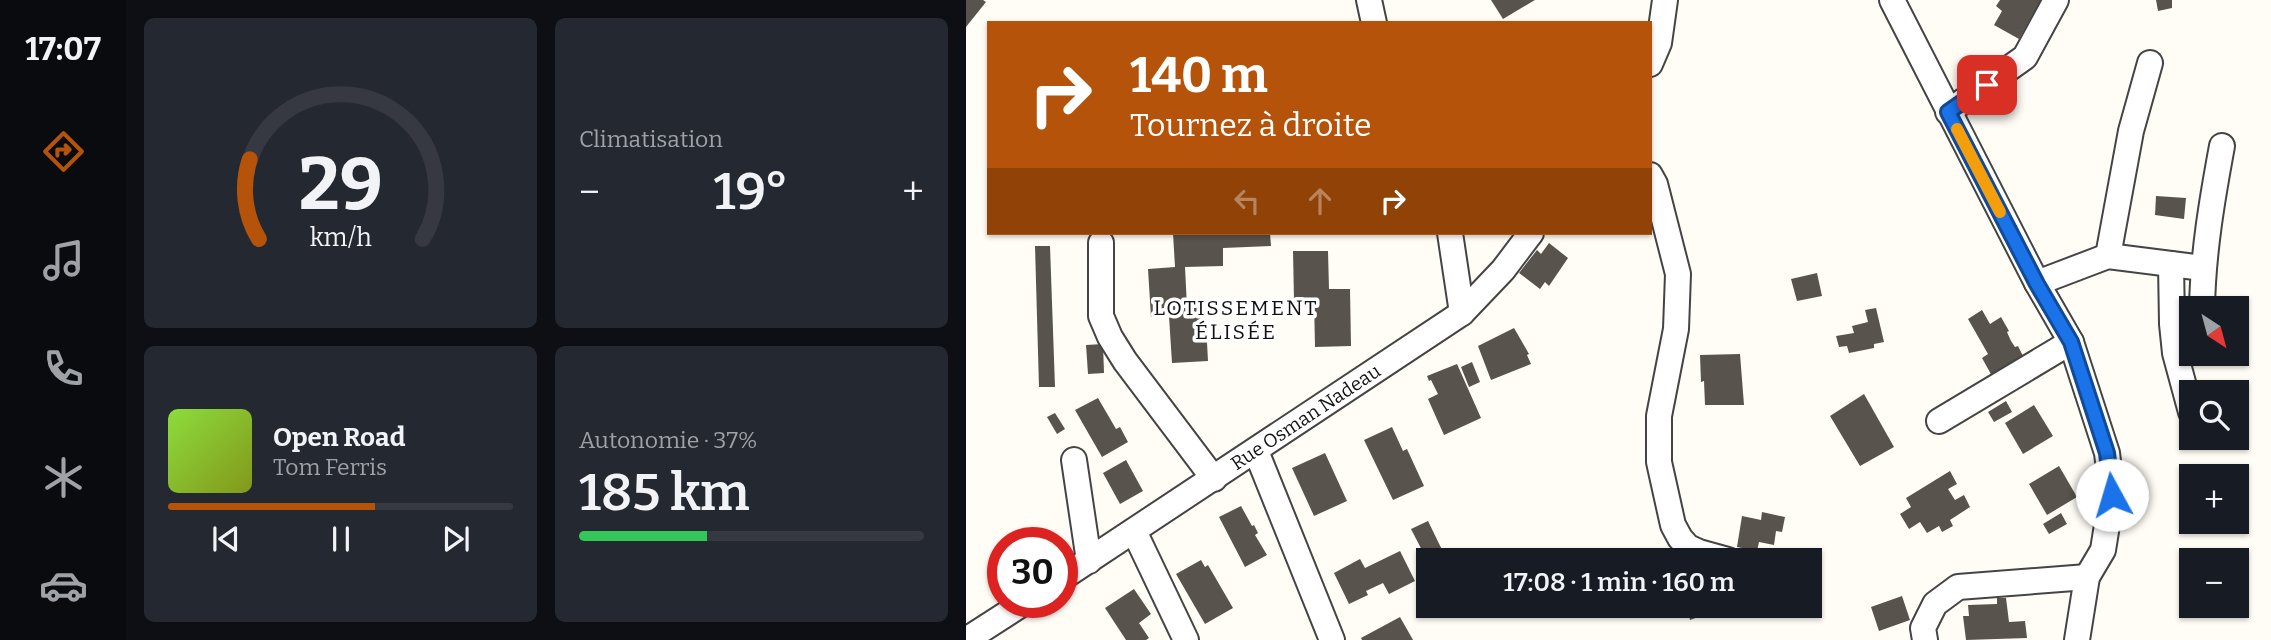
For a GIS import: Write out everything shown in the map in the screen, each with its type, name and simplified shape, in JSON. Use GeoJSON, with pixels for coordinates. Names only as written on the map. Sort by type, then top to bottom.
{"type":"FeatureCollection","features":[{"type":"Feature","properties":{"kind":"street"},"geometry":{"type":"LineString","coordinates":[[1369,0],[1374,21]]}},
{"type":"Feature","properties":{"kind":"street"},"geometry":{"type":"LineString","coordinates":[[1652,59],[1659,43],[1665,0]]}},
{"type":"Feature","properties":{"kind":"street"},"geometry":{"type":"LineString","coordinates":[[1892,0],[2037,284],[2071,342],[2107,453],[2112,495],[2104,550],[2087,577],[2077,640]]}},
{"type":"Feature","properties":{"kind":"street"},"geometry":{"type":"LineString","coordinates":[[1948,112],[2025,57],[2056,0]]}},
{"type":"Feature","properties":{"kind":"street"},"geometry":{"type":"LineString","coordinates":[[2108,256],[2131,131],[2150,63]]}},
{"type":"Feature","properties":{"kind":"street"},"geometry":{"type":"LineString","coordinates":[[2202,296],[2209,217],[2222,146]]}},
{"type":"Feature","properties":{"kind":"street"},"geometry":{"type":"LineString","coordinates":[[1652,179],[1678,274],[1676,329],[1659,416],[1658,462],[1673,526],[1690,548]]}},
{"type":"Feature","properties":{"kind":"street"},"geometry":{"type":"LineString","coordinates":[[1450,235],[1462,313]]}},
{"type":"Feature","properties":{"kind":"street","name":"Rue Osman Nadeau"},"geometry":{"type":"LineString","coordinates":[[1078,568],[1462,313],[1503,270],[1529,235]]}},
{"type":"Feature","properties":{"kind":"street"},"geometry":{"type":"LineString","coordinates":[[1101,243],[1101,316],[1110,337],[1214,479]]}},
{"type":"Feature","properties":{"kind":"street"},"geometry":{"type":"LineString","coordinates":[[2037,284],[2108,256],[2203,268]]}},
{"type":"Feature","properties":{"kind":"street"},"geometry":{"type":"LineString","coordinates":[[2171,264],[2173,333],[2182,380]]}},
{"type":"Feature","properties":{"kind":"street"},"geometry":{"type":"LineString","coordinates":[[1939,421],[2071,342]]}},
{"type":"Feature","properties":{"kind":"street"},"geometry":{"type":"LineString","coordinates":[[1256,451],[1332,640]]}},
{"type":"Feature","properties":{"kind":"street"},"geometry":{"type":"LineString","coordinates":[[1074,460],[1090,561]]}},
{"type":"Feature","properties":{"kind":"street"},"geometry":{"type":"LineString","coordinates":[[1134,531],[1186,640]]}},
{"type":"Feature","properties":{"kind":"street"},"geometry":{"type":"LineString","coordinates":[[1924,640],[1923,628],[1935,604],[1958,587],[2087,577]]}},
{"type":"Feature","properties":{"kind":"street"},"geometry":{"type":"LineString","coordinates":[[966,640],[1000,618]]}},
{"type":"Feature","properties":{"kind":"building"},"geometry":{"type":"Polygon","coordinates":[[[966,0],[986,2],[966,27],[966,0]]]}},
{"type":"Feature","properties":{"kind":"building"},"geometry":{"type":"Polygon","coordinates":[[[1491,0],[1535,0],[1503,19],[1491,0]]]}},
{"type":"Feature","properties":{"kind":"building"},"geometry":{"type":"Polygon","coordinates":[[[2000,0],[2041,0],[2019,39],[1994,25],[2002,11],[1996,6],[2000,0]]]}},
{"type":"Feature","properties":{"kind":"building"},"geometry":{"type":"Polygon","coordinates":[[[2156,0],[2172,0],[2172,8],[2158,11],[2156,0]]]}},
{"type":"Feature","properties":{"kind":"building"},"geometry":{"type":"Polygon","coordinates":[[[2156,196],[2186,198],[2184,219],[2155,215],[2156,196]]]}},
{"type":"Feature","properties":{"kind":"building"},"geometry":{"type":"Polygon","coordinates":[[[1173,235],[1270,235],[1271,246],[1223,248],[1223,266],[1185,267],[1187,307],[1205,306],[1208,361],[1172,363],[1169,316],[1151,317],[1148,269],[1175,267],[1173,235]]]}},
{"type":"Feature","properties":{"kind":"building"},"geometry":{"type":"Polygon","coordinates":[[[1549,243],[1568,258],[1549,286],[1545,282],[1540,289],[1519,273],[1537,250],[1541,254],[1549,243]]]}},
{"type":"Feature","properties":{"kind":"building"},"geometry":{"type":"Polygon","coordinates":[[[1035,246],[1050,246],[1055,387],[1039,387],[1035,246]]]}},
{"type":"Feature","properties":{"kind":"building"},"geometry":{"type":"Polygon","coordinates":[[[1293,251],[1328,251],[1329,289],[1350,289],[1351,346],[1315,347],[1314,299],[1294,300],[1293,251]]]}},
{"type":"Feature","properties":{"kind":"building"},"geometry":{"type":"Polygon","coordinates":[[[1817,273],[1822,296],[1797,301],[1791,279],[1817,273]]]}},
{"type":"Feature","properties":{"kind":"building"},"geometry":{"type":"Polygon","coordinates":[[[1876,308],[1884,342],[1874,344],[1874,348],[1849,353],[1847,346],[1839,347],[1836,336],[1854,333],[1852,326],[1868,322],[1865,310],[1876,308]]]}},
{"type":"Feature","properties":{"kind":"building"},"geometry":{"type":"Polygon","coordinates":[[[1982,310],[1990,324],[2001,317],[2011,341],[2015,347],[2018,346],[2024,358],[1992,376],[1982,358],[1988,354],[1968,319],[1982,310]]]}},
{"type":"Feature","properties":{"kind":"building"},"geometry":{"type":"Polygon","coordinates":[[[1514,328],[1529,354],[1527,355],[1531,364],[1491,380],[1478,346],[1514,328]]]}},
{"type":"Feature","properties":{"kind":"building"},"geometry":{"type":"Polygon","coordinates":[[[1103,344],[1104,373],[1088,374],[1086,345],[1103,344]]]}},
{"type":"Feature","properties":{"kind":"building"},"geometry":{"type":"Polygon","coordinates":[[[1740,354],[1744,405],[1705,405],[1700,355],[1740,354]]]}},
{"type":"Feature","properties":{"kind":"building"},"geometry":{"type":"Polygon","coordinates":[[[1472,362],[1480,382],[1469,387],[1461,367],[1472,362]]]}},
{"type":"Feature","properties":{"kind":"building"},"geometry":{"type":"Polygon","coordinates":[[[1457,364],[1481,418],[1444,435],[1428,399],[1438,394],[1427,376],[1457,364]]]}},
{"type":"Feature","properties":{"kind":"building"},"geometry":{"type":"Polygon","coordinates":[[[1864,394],[1894,447],[1860,466],[1830,416],[1864,394]]]}},
{"type":"Feature","properties":{"kind":"building"},"geometry":{"type":"Polygon","coordinates":[[[1098,398],[1116,429],[1120,427],[1128,442],[1102,457],[1075,410],[1098,398]]]}},
{"type":"Feature","properties":{"kind":"building"},"geometry":{"type":"Polygon","coordinates":[[[2006,401],[2012,412],[1994,422],[1988,412],[2006,401]]]}},
{"type":"Feature","properties":{"kind":"building"},"geometry":{"type":"Polygon","coordinates":[[[2034,405],[2053,436],[2023,454],[2005,423],[2034,405]]]}},
{"type":"Feature","properties":{"kind":"building"},"geometry":{"type":"Polygon","coordinates":[[[1055,413],[1065,429],[1057,434],[1047,417],[1055,413]]]}},
{"type":"Feature","properties":{"kind":"building"},"geometry":{"type":"Polygon","coordinates":[[[1392,427],[1403,451],[1407,449],[1424,486],[1393,500],[1364,440],[1392,427]]]}},
{"type":"Feature","properties":{"kind":"building"},"geometry":{"type":"Polygon","coordinates":[[[1325,453],[1347,501],[1314,516],[1292,468],[1325,453]]]}},
{"type":"Feature","properties":{"kind":"building"},"geometry":{"type":"Polygon","coordinates":[[[1126,460],[1143,491],[1120,504],[1103,473],[1126,460]]]}},
{"type":"Feature","properties":{"kind":"building"},"geometry":{"type":"Polygon","coordinates":[[[2059,466],[2077,497],[2047,515],[2029,484],[2059,466]]]}},
{"type":"Feature","properties":{"kind":"building"},"geometry":{"type":"Polygon","coordinates":[[[1950,471],[1957,484],[1948,489],[1955,500],[1964,495],[1970,507],[1950,520],[1953,526],[1942,532],[1939,526],[1927,533],[1920,522],[1909,529],[1900,514],[1911,507],[1906,498],[1950,471]]]}},
{"type":"Feature","properties":{"kind":"building"},"geometry":{"type":"Polygon","coordinates":[[[1241,506],[1252,526],[1254,525],[1258,533],[1255,535],[1267,555],[1245,567],[1219,517],[1241,506]]]}},
{"type":"Feature","properties":{"kind":"building"},"geometry":{"type":"Polygon","coordinates":[[[1762,512],[1785,517],[1782,532],[1776,531],[1774,545],[1759,542],[1758,548],[1737,547],[1742,516],[1761,520],[1762,512]]]}},
{"type":"Feature","properties":{"kind":"building"},"geometry":{"type":"Polygon","coordinates":[[[2061,513],[2067,524],[2049,534],[2043,524],[2061,513]]]}},
{"type":"Feature","properties":{"kind":"building"},"geometry":{"type":"Polygon","coordinates":[[[1428,521],[1441,548],[1421,548],[1411,529],[1428,521]]]}},
{"type":"Feature","properties":{"kind":"building"},"geometry":{"type":"Polygon","coordinates":[[[1400,551],[1415,581],[1389,594],[1383,583],[1366,591],[1368,595],[1349,604],[1334,573],[1360,559],[1365,568],[1400,551]]]}},
{"type":"Feature","properties":{"kind":"building"},"geometry":{"type":"Polygon","coordinates":[[[1201,560],[1205,567],[1208,565],[1233,608],[1205,624],[1176,574],[1201,560]]]}},
{"type":"Feature","properties":{"kind":"building"},"geometry":{"type":"Polygon","coordinates":[[[1134,589],[1151,614],[1139,623],[1149,638],[1146,640],[1126,640],[1105,608],[1134,589]]]}},
{"type":"Feature","properties":{"kind":"building"},"geometry":{"type":"Polygon","coordinates":[[[1902,596],[1910,620],[1879,631],[1871,607],[1902,596]]]}},
{"type":"Feature","properties":{"kind":"building"},"geometry":{"type":"Polygon","coordinates":[[[1997,598],[2006,598],[2009,622],[2025,621],[2027,638],[1966,640],[1963,616],[1969,616],[1968,605],[1997,604],[1997,598]]]}},
{"type":"Feature","properties":{"kind":"building"},"geometry":{"type":"Polygon","coordinates":[[[1400,617],[1413,640],[1362,640],[1361,638],[1400,617]]]}},
{"type":"Feature","properties":{"kind":"slow traffic"},"geometry":{"type":"LineString","coordinates":[[1957,129],[2000,212]]}},
{"type":"Feature","properties":{"kind":"district","name":"LOTISSEMENT ÉLISÉE"},"geometry":{"type":"Point","coordinates":[1236,320]}},
{"type":"Feature","properties":{"kind":"route"},"geometry":{"type":"LineString","coordinates":[[1987,85],[1948,112],[2037,284],[2071,342],[2107,453],[2112,495]]}}]}
